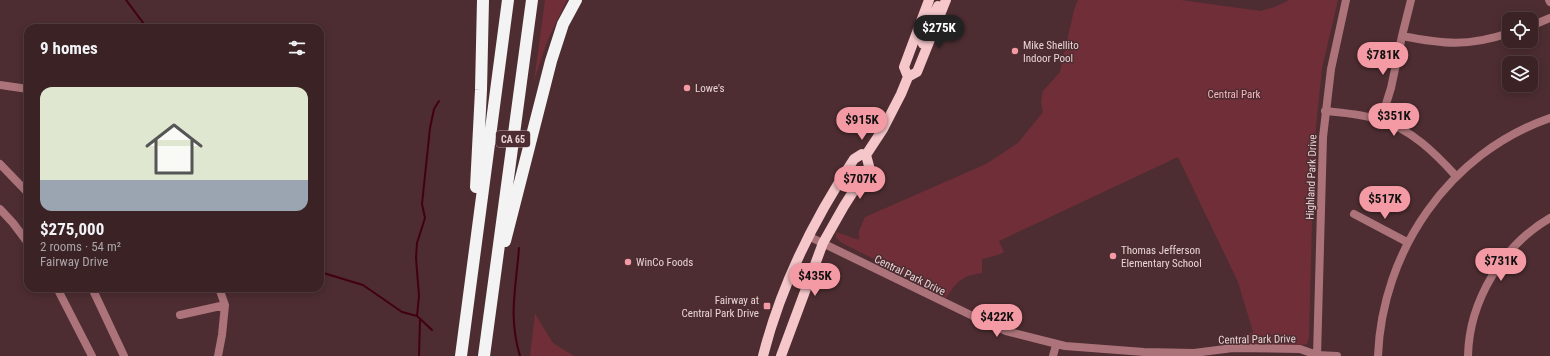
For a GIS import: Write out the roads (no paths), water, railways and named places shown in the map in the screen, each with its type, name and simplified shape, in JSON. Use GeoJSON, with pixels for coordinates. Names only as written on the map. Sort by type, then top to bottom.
{"type":"FeatureCollection","features":[{"type":"Feature","properties":{"kind":"highway"},"geometry":{"type":"LineString","coordinates":[[472,274],[481,90],[483,0]]}},
{"type":"Feature","properties":{"kind":"highway","name":"CA 65"},"geometry":{"type":"LineString","coordinates":[[461,356],[508,0]]}},
{"type":"Feature","properties":{"kind":"highway","name":"CA 65"},"geometry":{"type":"LineString","coordinates":[[484,356],[532,0]]}},
{"type":"Feature","properties":{"kind":"highway"},"geometry":{"type":"LineString","coordinates":[[494,279],[510,225],[551,61],[563,24],[576,0]]}},
{"type":"Feature","properties":{"kind":"main road"},"geometry":{"type":"LineString","coordinates":[[781,356],[823,243],[867,170],[869,166],[866,155],[883,129],[902,94],[908,77],[904,67],[929,0]]}},
{"type":"Feature","properties":{"kind":"main road"},"geometry":{"type":"LineString","coordinates":[[920,25],[926,23],[934,14],[940,0]]}},
{"type":"Feature","properties":{"kind":"main road"},"geometry":{"type":"LineString","coordinates":[[908,77],[917,72],[946,0]]}},
{"type":"Feature","properties":{"kind":"main road"},"geometry":{"type":"LineString","coordinates":[[917,72],[914,65],[927,35],[924,28],[920,25]]}},
{"type":"Feature","properties":{"kind":"main road"},"geometry":{"type":"LineString","coordinates":[[763,356],[778,306],[808,236],[832,192],[854,159],[862,154],[866,155]]}},
{"type":"Feature","properties":{"kind":"street","name":"Highland Park Drive"},"geometry":{"type":"LineString","coordinates":[[1316,356],[1325,111],[1331,69],[1346,0]]}},
{"type":"Feature","properties":{"kind":"street"},"geometry":{"type":"LineString","coordinates":[[1381,120],[1395,70],[1411,0]]}},
{"type":"Feature","properties":{"kind":"street"},"geometry":{"type":"LineString","coordinates":[[1538,23],[1550,18]]}},
{"type":"Feature","properties":{"kind":"street"},"geometry":{"type":"LineString","coordinates":[[1402,36],[1437,43],[1459,43],[1477,42],[1502,35]]}},
{"type":"Feature","properties":{"kind":"street"},"geometry":{"type":"LineString","coordinates":[[0,85],[24,88]]}},
{"type":"Feature","properties":{"kind":"street"},"geometry":{"type":"LineString","coordinates":[[1325,111],[1359,115],[1381,120],[1416,138],[1437,156],[1456,176]]}},
{"type":"Feature","properties":{"kind":"street"},"geometry":{"type":"LineString","coordinates":[[1378,356],[1380,327],[1386,295],[1407,242],[1429,208],[1456,176],[1481,155],[1518,132],[1550,118]]}},
{"type":"Feature","properties":{"kind":"street"},"geometry":{"type":"LineString","coordinates":[[0,164],[24,189]]}},
{"type":"Feature","properties":{"kind":"street"},"geometry":{"type":"LineString","coordinates":[[0,210],[24,238]]}},
{"type":"Feature","properties":{"kind":"street"},"geometry":{"type":"LineString","coordinates":[[1354,214],[1407,242]]}},
{"type":"Feature","properties":{"kind":"street"},"geometry":{"type":"LineString","coordinates":[[1468,356],[1469,340],[1476,313],[1481,299],[1496,271],[1514,246],[1550,218]]}},
{"type":"Feature","properties":{"kind":"street","name":"Central Park Drive"},"geometry":{"type":"LineString","coordinates":[[808,236],[1006,331],[1056,344],[1144,352],[1194,353],[1233,348],[1293,349],[1316,356],[1336,356]]}},
{"type":"Feature","properties":{"kind":"street"},"geometry":{"type":"LineString","coordinates":[[59,292],[92,356]]}},
{"type":"Feature","properties":{"kind":"street"},"geometry":{"type":"LineString","coordinates":[[94,292],[124,356]]}},
{"type":"Feature","properties":{"kind":"street"},"geometry":{"type":"LineString","coordinates":[[218,356],[222,335],[224,305],[221,292]]}},
{"type":"Feature","properties":{"kind":"street"},"geometry":{"type":"LineString","coordinates":[[180,315],[224,305]]}},
{"type":"Feature","properties":{"kind":"street"},"geometry":{"type":"LineString","coordinates":[[1053,356],[1056,344]]}},
{"type":"Feature","properties":{"kind":"street","name":"Central Park Drive"},"geometry":{"type":"LineString","coordinates":[[1194,353],[1206,356]]}},
{"type":"Feature","properties":{"kind":"waterway"},"geometry":{"type":"LineString","coordinates":[[126,0],[144,24]]}},
{"type":"Feature","properties":{"kind":"waterway"},"geometry":{"type":"LineString","coordinates":[[417,316],[419,296],[416,258],[417,243],[425,218],[422,204],[430,128],[434,109],[439,101]]}},
{"type":"Feature","properties":{"kind":"waterway"},"geometry":{"type":"LineString","coordinates":[[519,248],[514,302],[514,328],[520,356]]}},
{"type":"Feature","properties":{"kind":"waterway"},"geometry":{"type":"LineString","coordinates":[[324,273],[363,285],[402,312],[417,316],[432,330]]}},
{"type":"Feature","properties":{"kind":"waterway"},"geometry":{"type":"LineString","coordinates":[[419,356],[420,319]]}},
{"type":"Feature","properties":{"kind":"place","name":"Mike Shellito Indoor Pool"},"geometry":{"type":"Point","coordinates":[1015,51]}},
{"type":"Feature","properties":{"kind":"place","name":"Lowe's"},"geometry":{"type":"Point","coordinates":[687,88]}},
{"type":"Feature","properties":{"kind":"place","name":"Thomas Jefferson Elementary School"},"geometry":{"type":"Point","coordinates":[1113,256]}},
{"type":"Feature","properties":{"kind":"place","name":"WinCo Foods"},"geometry":{"type":"Point","coordinates":[628,262]}},
{"type":"Feature","properties":{"kind":"place","name":"Fairway at Central Park Drive"},"geometry":{"type":"Point","coordinates":[767,306]}},
{"type":"Feature","properties":{"kind":"park label","name":"Central Park"},"geometry":{"type":"Point","coordinates":[1234,94]}}]}
